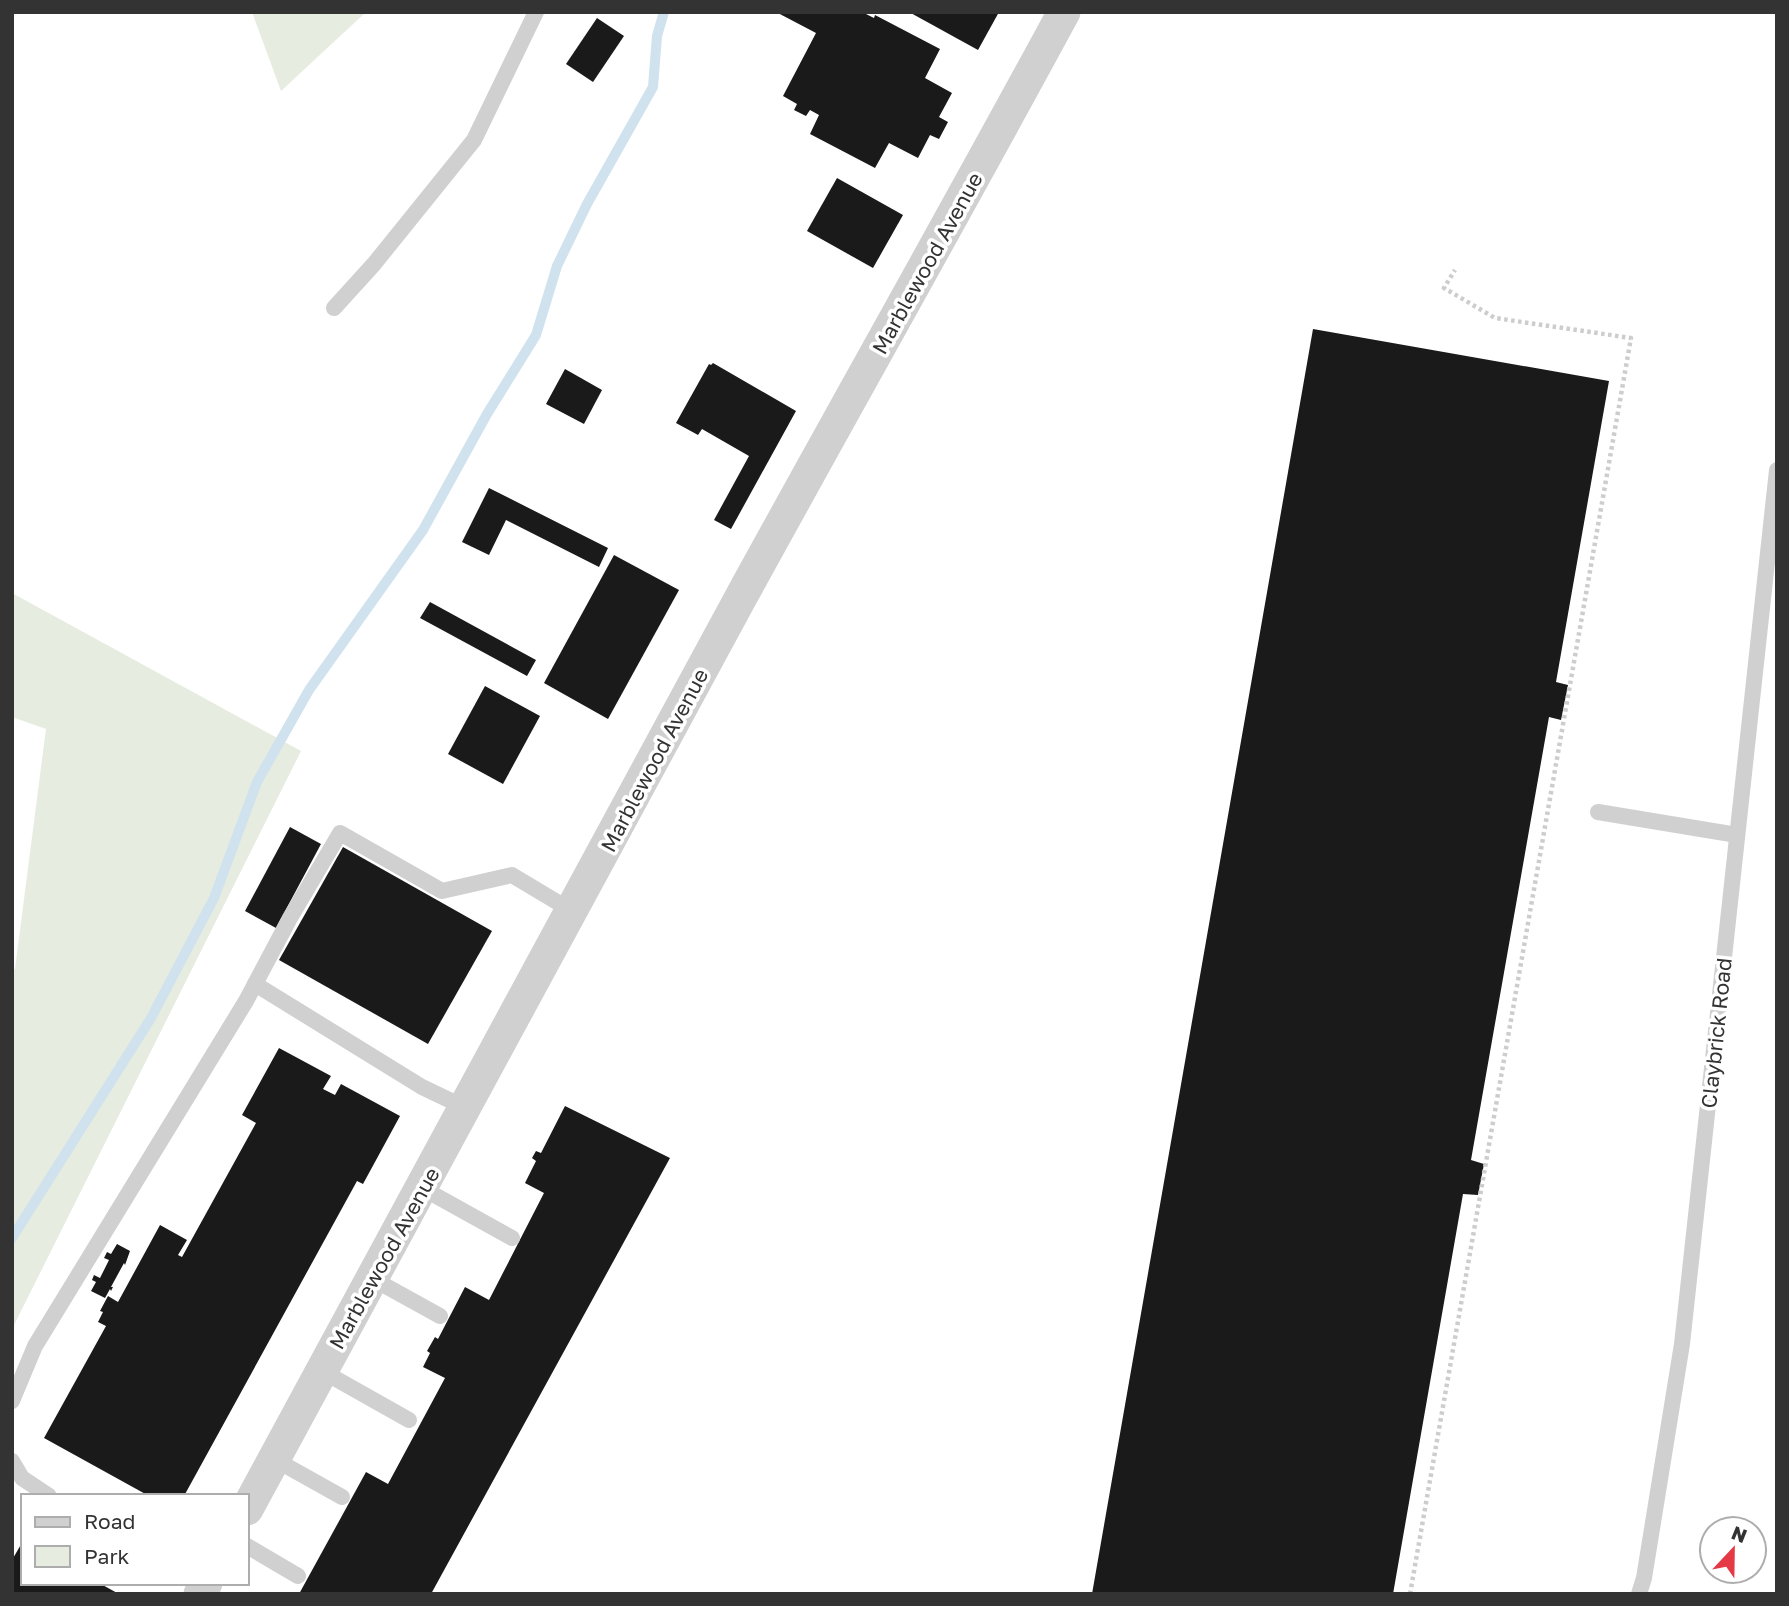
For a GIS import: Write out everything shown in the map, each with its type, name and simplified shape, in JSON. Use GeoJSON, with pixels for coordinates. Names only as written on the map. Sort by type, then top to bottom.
{"type":"FeatureCollection","features":[{"type":"Feature","properties":{"kind":"street","name":"Marblewood Avenue"},"geometry":{"type":"LineString","coordinates":[[248,1507],[741,597],[902,310],[1064,12]]}},
{"type":"Feature","properties":{"kind":"lane"},"geometry":{"type":"LineString","coordinates":[[334,308],[374,264],[474,140],[536,12]]}},
{"type":"Feature","properties":{"kind":"lane","name":"Claybrick Road"},"geometry":{"type":"LineString","coordinates":[[1639,1594],[1644,1578],[1682,1344],[1777,470]]}},
{"type":"Feature","properties":{"kind":"lane"},"geometry":{"type":"LineString","coordinates":[[1598,811],[1737,835]]}},
{"type":"Feature","properties":{"kind":"lane"},"geometry":{"type":"LineString","coordinates":[[12,1401],[35,1346],[255,984],[340,833],[442,891],[512,875],[572,911]]}},
{"type":"Feature","properties":{"kind":"lane"},"geometry":{"type":"LineString","coordinates":[[255,984],[422,1087],[466,1108]]}},
{"type":"Feature","properties":{"kind":"lane"},"geometry":{"type":"LineString","coordinates":[[422,1188],[512,1238]]}},
{"type":"Feature","properties":{"kind":"lane"},"geometry":{"type":"LineString","coordinates":[[373,1279],[440,1316]]}},
{"type":"Feature","properties":{"kind":"lane"},"geometry":{"type":"LineString","coordinates":[[322,1371],[409,1420]]}},
{"type":"Feature","properties":{"kind":"lane"},"geometry":{"type":"LineString","coordinates":[[274,1459],[342,1497]]}},
{"type":"Feature","properties":{"kind":"lane"},"geometry":{"type":"LineString","coordinates":[[12,1461],[22,1478],[46,1494]]}},
{"type":"Feature","properties":{"kind":"lane"},"geometry":{"type":"LineString","coordinates":[[248,1547],[298,1576]]}},
{"type":"Feature","properties":{"kind":"path"},"geometry":{"type":"LineString","coordinates":[[1410,1594],[1631,338],[1495,318],[1444,288],[1455,271]]}},
{"type":"Feature","properties":{"kind":"green space"},"geometry":{"type":"Polygon","coordinates":[[[252,12],[366,12],[281,91],[252,12]]]}},
{"type":"Feature","properties":{"kind":"green space"},"geometry":{"type":"Polygon","coordinates":[[[12,593],[301,751],[12,1329],[12,971],[15,969],[46,729],[12,717],[12,593]]]}},
{"type":"Feature","properties":{"kind":"building"},"geometry":{"type":"Polygon","coordinates":[[[776,12],[862,12],[874,18],[875,15],[940,49],[925,78],[952,93],[939,117],[948,122],[939,139],[930,135],[918,158],[889,143],[875,168],[810,134],[819,115],[810,110],[806,116],[794,110],[797,104],[783,96],[816,33],[776,12]]]}},
{"type":"Feature","properties":{"kind":"building"},"geometry":{"type":"Polygon","coordinates":[[[909,12],[999,12],[978,50],[909,12]]]}},
{"type":"Feature","properties":{"kind":"building"},"geometry":{"type":"Polygon","coordinates":[[[597,18],[624,36],[593,82],[566,64],[597,18]]]}},
{"type":"Feature","properties":{"kind":"building"},"geometry":{"type":"Polygon","coordinates":[[[837,178],[903,215],[873,268],[807,231],[837,178]]]}},
{"type":"Feature","properties":{"kind":"building"},"geometry":{"type":"Polygon","coordinates":[[[1313,329],[1609,381],[1556,682],[1568,685],[1561,720],[1549,717],[1471,1160],[1484,1164],[1478,1195],[1463,1194],[1393,1594],[1092,1594],[1313,329]]]}},
{"type":"Feature","properties":{"kind":"building"},"geometry":{"type":"Polygon","coordinates":[[[713,363],[796,411],[731,529],[714,520],[749,456],[702,429],[698,435],[676,423],[709,364],[713,363]]]}},
{"type":"Feature","properties":{"kind":"building"},"geometry":{"type":"Polygon","coordinates":[[[565,369],[602,390],[584,424],[546,404],[565,369]]]}},
{"type":"Feature","properties":{"kind":"building"},"geometry":{"type":"Polygon","coordinates":[[[489,488],[608,548],[599,567],[506,520],[489,555],[462,542],[489,488]]]}},
{"type":"Feature","properties":{"kind":"building"},"geometry":{"type":"Polygon","coordinates":[[[614,555],[679,590],[608,719],[544,683],[614,555]]]}},
{"type":"Feature","properties":{"kind":"building"},"geometry":{"type":"Polygon","coordinates":[[[430,602],[536,660],[527,676],[420,618],[430,602]]]}},
{"type":"Feature","properties":{"kind":"building"},"geometry":{"type":"Polygon","coordinates":[[[485,686],[540,716],[503,784],[448,754],[485,686]]]}},
{"type":"Feature","properties":{"kind":"building"},"geometry":{"type":"Polygon","coordinates":[[[290,827],[321,844],[276,928],[245,911],[290,827]]]}},
{"type":"Feature","properties":{"kind":"building"},"geometry":{"type":"Polygon","coordinates":[[[343,847],[492,931],[428,1044],[279,960],[343,847]]]}},
{"type":"Feature","properties":{"kind":"building"},"geometry":{"type":"Polygon","coordinates":[[[279,1048],[331,1076],[323,1089],[335,1095],[341,1084],[400,1116],[363,1184],[357,1181],[185,1494],[145,1494],[44,1438],[106,1326],[98,1322],[108,1296],[118,1302],[160,1225],[187,1240],[178,1255],[182,1257],[256,1123],[242,1115],[279,1048]]]}},
{"type":"Feature","properties":{"kind":"building"},"geometry":{"type":"Polygon","coordinates":[[[565,1106],[670,1158],[431,1594],[299,1594],[366,1472],[388,1484],[445,1378],[423,1367],[430,1353],[427,1351],[435,1337],[438,1339],[465,1287],[489,1300],[544,1193],[525,1183],[536,1161],[532,1158],[536,1151],[541,1153],[565,1106]]]}},
{"type":"Feature","properties":{"kind":"building"},"geometry":{"type":"Polygon","coordinates":[[[117,1244],[130,1251],[125,1265],[124,1263],[105,1298],[91,1291],[96,1282],[92,1280],[94,1275],[100,1278],[109,1260],[104,1258],[107,1252],[111,1254],[117,1244]]]}},
{"type":"Feature","properties":{"kind":"building"},"geometry":{"type":"Polygon","coordinates":[[[21,1544],[21,1585],[103,1585],[119,1594],[12,1594],[12,1560],[21,1544]]]}},
{"type":"Feature","properties":{"kind":"waterway"},"geometry":{"type":"LineString","coordinates":[[12,1238],[151,1018],[214,898],[257,782],[309,690],[423,530],[487,414],[536,335],[557,266],[587,204],[653,87],[657,36],[664,12]]}}]}
